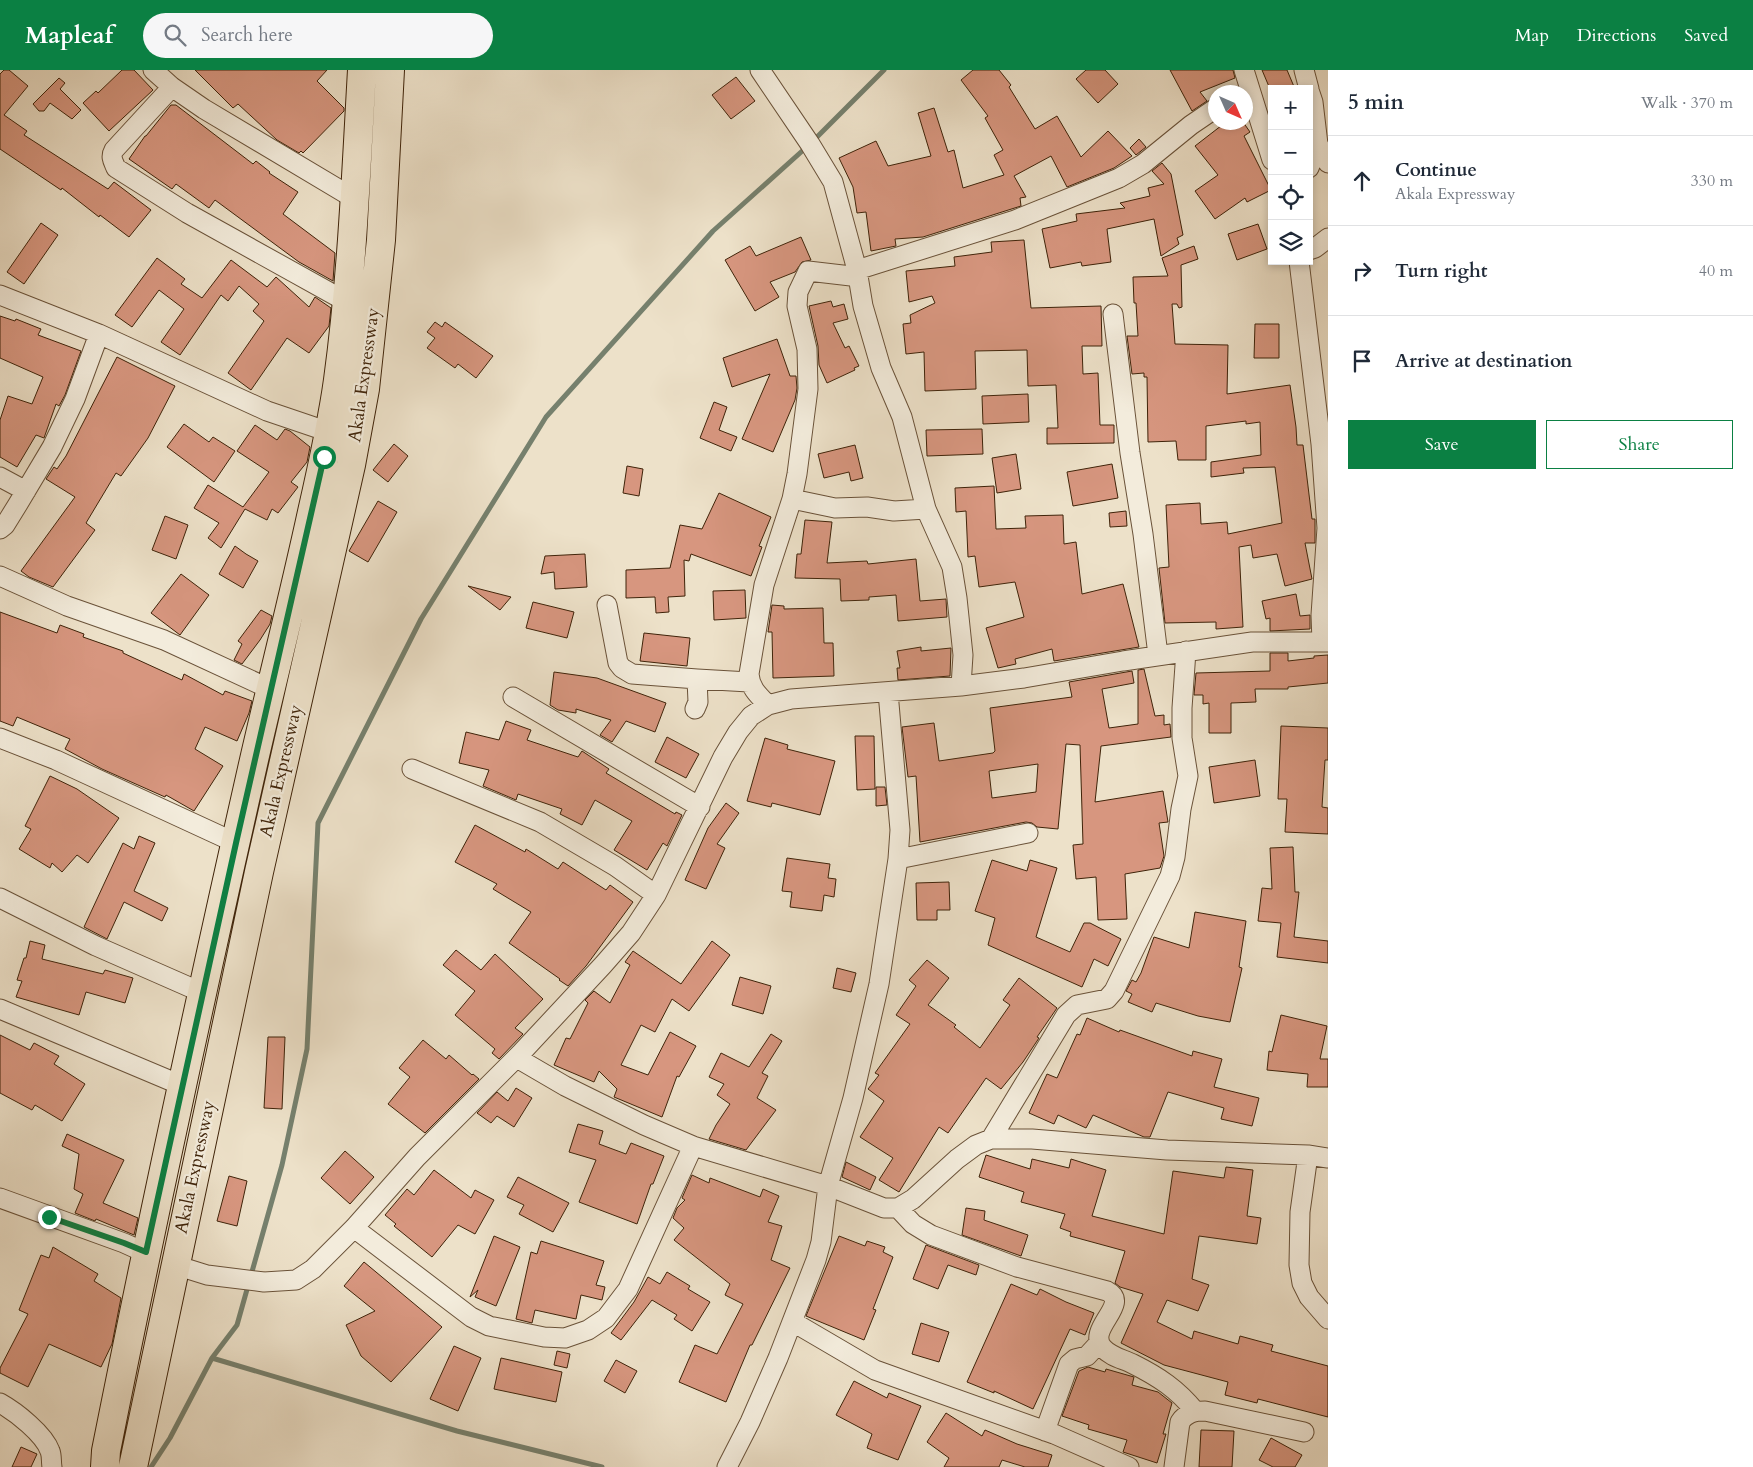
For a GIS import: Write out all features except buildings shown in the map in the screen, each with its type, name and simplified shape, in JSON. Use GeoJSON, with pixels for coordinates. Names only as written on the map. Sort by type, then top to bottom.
{"type":"FeatureCollection","features":[{"type":"Feature","properties":{"kind":"main road","name":"Akala Expressway"},"geometry":{"type":"LineString","coordinates":[[105,1459],[146,1252],[270,689],[305,544],[329,432],[338,383],[347,302],[362,70]]}},
{"type":"Feature","properties":{"kind":"main road","name":"Akala Expressway"},"geometry":{"type":"LineString","coordinates":[[133,1462],[295,709],[345,495],[365,389],[381,240],[390,70]]}},
{"type":"Feature","properties":{"kind":"main road"},"geometry":{"type":"LineString","coordinates":[[195,1030],[223,1038]]}},
{"type":"Feature","properties":{"kind":"main road"},"geometry":{"type":"LineString","coordinates":[[105,1459],[133,1462]]}},
{"type":"Feature","properties":{"kind":"street"},"geometry":{"type":"LineString","coordinates":[[153,70],[172,87],[204,109],[355,199]]}},
{"type":"Feature","properties":{"kind":"street"},"geometry":{"type":"LineString","coordinates":[[760,70],[834,182],[857,270],[863,306],[881,368],[902,417],[926,509],[952,567],[963,655],[961,686]]}},
{"type":"Feature","properties":{"kind":"street"},"geometry":{"type":"LineString","coordinates":[[1244,70],[1246,85]]}},
{"type":"Feature","properties":{"kind":"street"},"geometry":{"type":"LineString","coordinates":[[1304,70],[1308,85]]}},
{"type":"Feature","properties":{"kind":"street"},"geometry":{"type":"LineString","coordinates":[[172,87],[114,150],[112,160],[116,168],[187,213],[347,302]]}},
{"type":"Feature","properties":{"kind":"street"},"geometry":{"type":"LineString","coordinates":[[1313,102],[1318,144],[1328,163]]}},
{"type":"Feature","properties":{"kind":"street"},"geometry":{"type":"LineString","coordinates":[[1253,109],[1268,149]]}},
{"type":"Feature","properties":{"kind":"street"},"geometry":{"type":"LineString","coordinates":[[768,705],[755,692],[749,682],[748,674],[764,585],[792,499],[797,474],[808,389],[807,349],[797,306],[798,292],[808,272],[851,276],[857,270],[1015,220],[1118,178],[1143,164],[1208,113]]}},
{"type":"Feature","properties":{"kind":"street"},"geometry":{"type":"LineString","coordinates":[[1313,157],[1318,144]]}},
{"type":"Feature","properties":{"kind":"street"},"geometry":{"type":"LineString","coordinates":[[1313,249],[1328,238]]}},
{"type":"Feature","properties":{"kind":"street"},"geometry":{"type":"LineString","coordinates":[[175,1265],[207,1275],[264,1282],[296,1280],[313,1269],[354,1228],[417,1157],[517,1058],[604,965],[631,933],[656,895],[723,757],[738,732],[751,716],[768,705],[791,699],[961,686],[1024,678],[1158,655],[1252,642],[1325,642],[1322,607],[1327,528],[1321,444],[1299,265]]}},
{"type":"Feature","properties":{"kind":"street"},"geometry":{"type":"LineString","coordinates":[[0,294],[99,334],[267,411],[329,432]]}},
{"type":"Feature","properties":{"kind":"street"},"geometry":{"type":"LineString","coordinates":[[1112,314],[1158,655]]}},
{"type":"Feature","properties":{"kind":"street"},"geometry":{"type":"LineString","coordinates":[[0,529],[5,525],[52,447],[75,399],[99,334]]}},
{"type":"Feature","properties":{"kind":"street"},"geometry":{"type":"LineString","coordinates":[[0,478],[26,491]]}},
{"type":"Feature","properties":{"kind":"street"},"geometry":{"type":"LineString","coordinates":[[792,499],[835,508],[867,507],[894,511],[926,509]]}},
{"type":"Feature","properties":{"kind":"street"},"geometry":{"type":"LineString","coordinates":[[0,576],[67,606],[164,640],[270,689]]}},
{"type":"Feature","properties":{"kind":"street"},"geometry":{"type":"LineString","coordinates":[[607,606],[618,663],[632,674],[749,682]]}},
{"type":"Feature","properties":{"kind":"street"},"geometry":{"type":"LineString","coordinates":[[991,1140],[1066,1015],[1077,1005],[1107,999],[1114,991],[1170,876],[1176,857],[1181,810],[1188,776],[1182,738],[1186,651]]}},
{"type":"Feature","properties":{"kind":"street"},"geometry":{"type":"LineString","coordinates":[[695,709],[698,702],[697,679]]}},
{"type":"Feature","properties":{"kind":"street"},"geometry":{"type":"LineString","coordinates":[[727,1467],[750,1422],[793,1322],[821,1242],[828,1186],[853,1098],[879,984],[898,858],[900,830],[888,692]]}},
{"type":"Feature","properties":{"kind":"street"},"geometry":{"type":"LineString","coordinates":[[513,697],[700,807]]}},
{"type":"Feature","properties":{"kind":"street"},"geometry":{"type":"LineString","coordinates":[[0,738],[56,760],[236,843]]}},
{"type":"Feature","properties":{"kind":"street"},"geometry":{"type":"LineString","coordinates":[[412,768],[540,822],[616,866],[656,895]]}},
{"type":"Feature","properties":{"kind":"street"},"geometry":{"type":"LineString","coordinates":[[898,858],[1028,833]]}},
{"type":"Feature","properties":{"kind":"street"},"geometry":{"type":"LineString","coordinates":[[0,898],[96,946],[203,993]]}},
{"type":"Feature","properties":{"kind":"street"},"geometry":{"type":"LineString","coordinates":[[0,1010],[183,1086]]}},
{"type":"Feature","properties":{"kind":"street"},"geometry":{"type":"LineString","coordinates":[[517,1058],[565,1086],[644,1125],[693,1146],[828,1186],[884,1208],[898,1208],[913,1199],[957,1159],[976,1145],[991,1140],[1032,1138],[1167,1150],[1308,1155],[1328,1158]]}},
{"type":"Feature","properties":{"kind":"street"},"geometry":{"type":"LineString","coordinates":[[354,1228],[471,1317],[489,1326],[544,1338],[565,1338],[588,1330],[606,1318],[628,1289],[693,1146]]}},
{"type":"Feature","properties":{"kind":"street"},"geometry":{"type":"LineString","coordinates":[[1308,1155],[1300,1212],[1299,1265],[1302,1283],[1308,1297],[1328,1319]]}},
{"type":"Feature","properties":{"kind":"street"},"geometry":{"type":"LineString","coordinates":[[0,1198],[146,1252]]}},
{"type":"Feature","properties":{"kind":"street"},"geometry":{"type":"LineString","coordinates":[[898,1208],[913,1224],[931,1235],[1017,1267],[1113,1294],[1115,1299],[1114,1306],[1101,1329],[1098,1338],[1099,1344],[1111,1355],[1134,1364],[1170,1385],[1182,1395],[1195,1411]]}},
{"type":"Feature","properties":{"kind":"street"},"geometry":{"type":"LineString","coordinates":[[793,1322],[875,1370],[1045,1431],[1129,1467]]}},
{"type":"Feature","properties":{"kind":"street"},"geometry":{"type":"LineString","coordinates":[[1045,1431],[1069,1364],[1075,1359],[1087,1356],[1099,1344]]}},
{"type":"Feature","properties":{"kind":"street"},"geometry":{"type":"LineString","coordinates":[[0,1403],[15,1412],[37,1432],[50,1451],[52,1467]]}},
{"type":"Feature","properties":{"kind":"street"},"geometry":{"type":"LineString","coordinates":[[1174,1467],[1180,1422],[1184,1417],[1195,1411],[1205,1411],[1304,1432]]}},
{"type":"Feature","properties":{"kind":"waterway"},"geometry":{"type":"LineString","coordinates":[[151,1467],[170,1438],[212,1358],[237,1325],[282,1165],[307,1049],[318,823],[421,619],[546,417],[713,231],[810,144],[884,70]]}},
{"type":"Feature","properties":{"kind":"waterway"},"geometry":{"type":"LineString","coordinates":[[212,1358],[457,1431],[602,1467]]}},
{"type":"Feature","properties":{"kind":"route"},"geometry":{"type":"LineString","coordinates":[[49,1217],[146,1252],[270,689],[324,457]]}}]}
